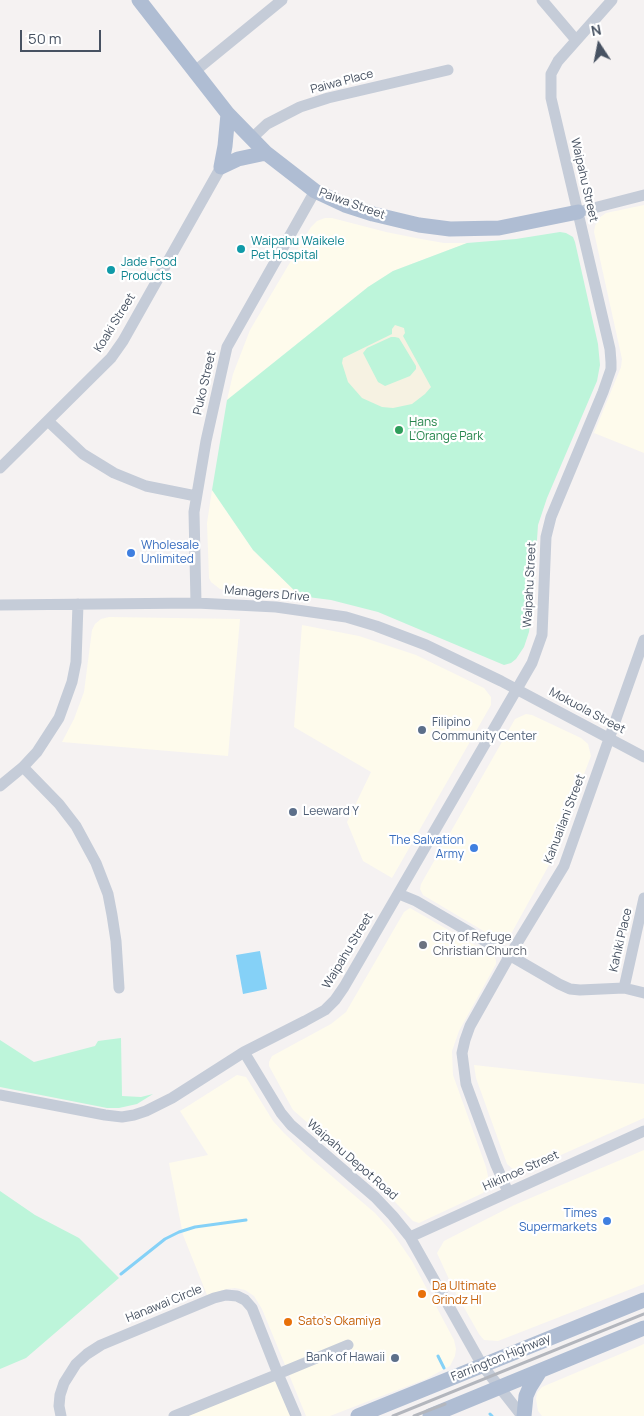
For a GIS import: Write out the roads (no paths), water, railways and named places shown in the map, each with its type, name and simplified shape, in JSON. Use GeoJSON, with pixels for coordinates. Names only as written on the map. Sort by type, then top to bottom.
{"type":"FeatureCollection","features":[{"type":"Feature","properties":{"kind":"main road","name":"Paiwa Street"},"geometry":{"type":"LineString","coordinates":[[139,0],[228,114],[266,153],[315,191],[345,205],[372,214],[419,225],[450,229],[499,228],[578,212]]}},
{"type":"Feature","properties":{"kind":"main road"},"geometry":{"type":"LineString","coordinates":[[221,167],[228,114]]}},
{"type":"Feature","properties":{"kind":"main road"},"geometry":{"type":"LineString","coordinates":[[221,167],[238,159],[266,153]]}},
{"type":"Feature","properties":{"kind":"main road","name":"Farrington Highway"},"geometry":{"type":"LineString","coordinates":[[358,1416],[644,1300]]}},
{"type":"Feature","properties":{"kind":"main road"},"geometry":{"type":"LineString","coordinates":[[430,1416],[644,1328]]}},
{"type":"Feature","properties":{"kind":"main road"},"geometry":{"type":"LineString","coordinates":[[523,1416],[526,1396],[540,1371]]}},
{"type":"Feature","properties":{"kind":"street"},"geometry":{"type":"LineString","coordinates":[[195,70],[282,0]]}},
{"type":"Feature","properties":{"kind":"street"},"geometry":{"type":"LineString","coordinates":[[542,0],[576,40]]}},
{"type":"Feature","properties":{"kind":"street","name":"Waipahu Street"},"geometry":{"type":"LineString","coordinates":[[0,1095],[105,1115],[122,1117],[134,1115],[172,1098],[244,1052],[325,1010],[335,1000],[399,894],[532,663],[542,635],[546,537],[551,517],[611,369],[610,349],[550,90],[551,74],[576,40],[612,0]]}},
{"type":"Feature","properties":{"kind":"street","name":"Paiwa Place"},"geometry":{"type":"LineString","coordinates":[[251,138],[267,124],[300,107],[328,98],[448,70]]}},
{"type":"Feature","properties":{"kind":"street","name":"Koaki Street"},"geometry":{"type":"LineString","coordinates":[[0,468],[97,374],[111,358],[123,341],[221,167]]}},
{"type":"Feature","properties":{"kind":"street","name":"Puko Street"},"geometry":{"type":"LineString","coordinates":[[196,602],[194,542],[196,496],[227,347],[315,191]]}},
{"type":"Feature","properties":{"kind":"street","name":"Paiwa Street"},"geometry":{"type":"LineString","coordinates":[[578,212],[644,195]]}},
{"type":"Feature","properties":{"kind":"street"},"geometry":{"type":"LineString","coordinates":[[48,421],[83,454],[114,473],[146,486],[196,496]]}},
{"type":"Feature","properties":{"kind":"street","name":"Managers Drive"},"geometry":{"type":"LineString","coordinates":[[0,605],[196,602],[276,607],[346,617],[406,636],[516,689]]}},
{"type":"Feature","properties":{"kind":"street"},"geometry":{"type":"LineString","coordinates":[[0,786],[23,767],[49,735],[59,718],[67,698],[76,662],[78,604]]}},
{"type":"Feature","properties":{"kind":"street","name":"Kahuailani Street"},"geometry":{"type":"LineString","coordinates":[[508,1192],[496,1166],[466,1084],[462,1053],[465,1040],[470,1026],[510,955],[564,866],[644,640]]}},
{"type":"Feature","properties":{"kind":"street","name":"Mokuola Street"},"geometry":{"type":"LineString","coordinates":[[516,689],[644,757]]}},
{"type":"Feature","properties":{"kind":"street"},"geometry":{"type":"LineString","coordinates":[[23,767],[59,804],[76,826],[96,863],[108,894],[112,915],[116,940],[119,988]]}},
{"type":"Feature","properties":{"kind":"street"},"geometry":{"type":"LineString","coordinates":[[399,894],[416,901],[558,984],[570,989],[599,990],[624,988],[644,994]]}},
{"type":"Feature","properties":{"kind":"street","name":"Kahiki Place"},"geometry":{"type":"LineString","coordinates":[[624,988],[644,898]]}},
{"type":"Feature","properties":{"kind":"street","name":"Waipahu Depot Road"},"geometry":{"type":"LineString","coordinates":[[244,1052],[280,1113],[291,1125],[375,1198],[410,1237],[482,1365],[523,1416]]}},
{"type":"Feature","properties":{"kind":"street","name":"Hikimoe Street"},"geometry":{"type":"LineString","coordinates":[[410,1237],[644,1131]]}},
{"type":"Feature","properties":{"kind":"street","name":"Hanawai Circle"},"geometry":{"type":"LineString","coordinates":[[61,1416],[59,1406],[64,1383],[76,1364],[87,1354],[101,1345],[214,1298],[226,1295],[238,1296],[245,1300],[252,1308],[296,1416]]}},
{"type":"Feature","properties":{"kind":"street"},"geometry":{"type":"LineString","coordinates":[[174,1416],[348,1345]]}},
{"type":"Feature","properties":{"kind":"water"},"geometry":{"type":"Polygon","coordinates":[[[260,951],[267,989],[243,994],[236,955],[260,951]]]}},
{"type":"Feature","properties":{"kind":"waterway"},"geometry":{"type":"LineString","coordinates":[[121,1274],[165,1239],[179,1232],[195,1227],[246,1220]]}},
{"type":"Feature","properties":{"kind":"waterway"},"geometry":{"type":"LineString","coordinates":[[438,1356],[444,1368]]}},
{"type":"Feature","properties":{"kind":"railway"},"geometry":{"type":"LineString","coordinates":[[393,1416],[644,1314]]}},
{"type":"Feature","properties":{"kind":"railway"},"geometry":{"type":"LineString","coordinates":[[414,1416],[445,1404]]}},
{"type":"Feature","properties":{"kind":"place","name":"Waipahu Waikele Pet Hospital"},"geometry":{"type":"Point","coordinates":[241,249]}},
{"type":"Feature","properties":{"kind":"place","name":"Jade Food Products"},"geometry":{"type":"Point","coordinates":[111,270]}},
{"type":"Feature","properties":{"kind":"place","name":"Hans L'Orange Park"},"geometry":{"type":"Point","coordinates":[399,430]}},
{"type":"Feature","properties":{"kind":"place","name":"Wholesale Unlimited"},"geometry":{"type":"Point","coordinates":[131,553]}},
{"type":"Feature","properties":{"kind":"place","name":"Filipino Community Center"},"geometry":{"type":"Point","coordinates":[422,730]}},
{"type":"Feature","properties":{"kind":"place","name":"Leeward Y"},"geometry":{"type":"Point","coordinates":[293,812]}},
{"type":"Feature","properties":{"kind":"place","name":"The Salvation Army"},"geometry":{"type":"Point","coordinates":[474,848]}},
{"type":"Feature","properties":{"kind":"place","name":"City of Refuge Christian Church"},"geometry":{"type":"Point","coordinates":[423,945]}},
{"type":"Feature","properties":{"kind":"place","name":"Times Supermarkets"},"geometry":{"type":"Point","coordinates":[607,1221]}},
{"type":"Feature","properties":{"kind":"place","name":"Da Ultimate Grindz HI"},"geometry":{"type":"Point","coordinates":[422,1294]}},
{"type":"Feature","properties":{"kind":"place","name":"Sato’s Okamiya"},"geometry":{"type":"Point","coordinates":[288,1322]}},
{"type":"Feature","properties":{"kind":"place","name":"Bank of Hawaii"},"geometry":{"type":"Point","coordinates":[395,1358]}}]}
